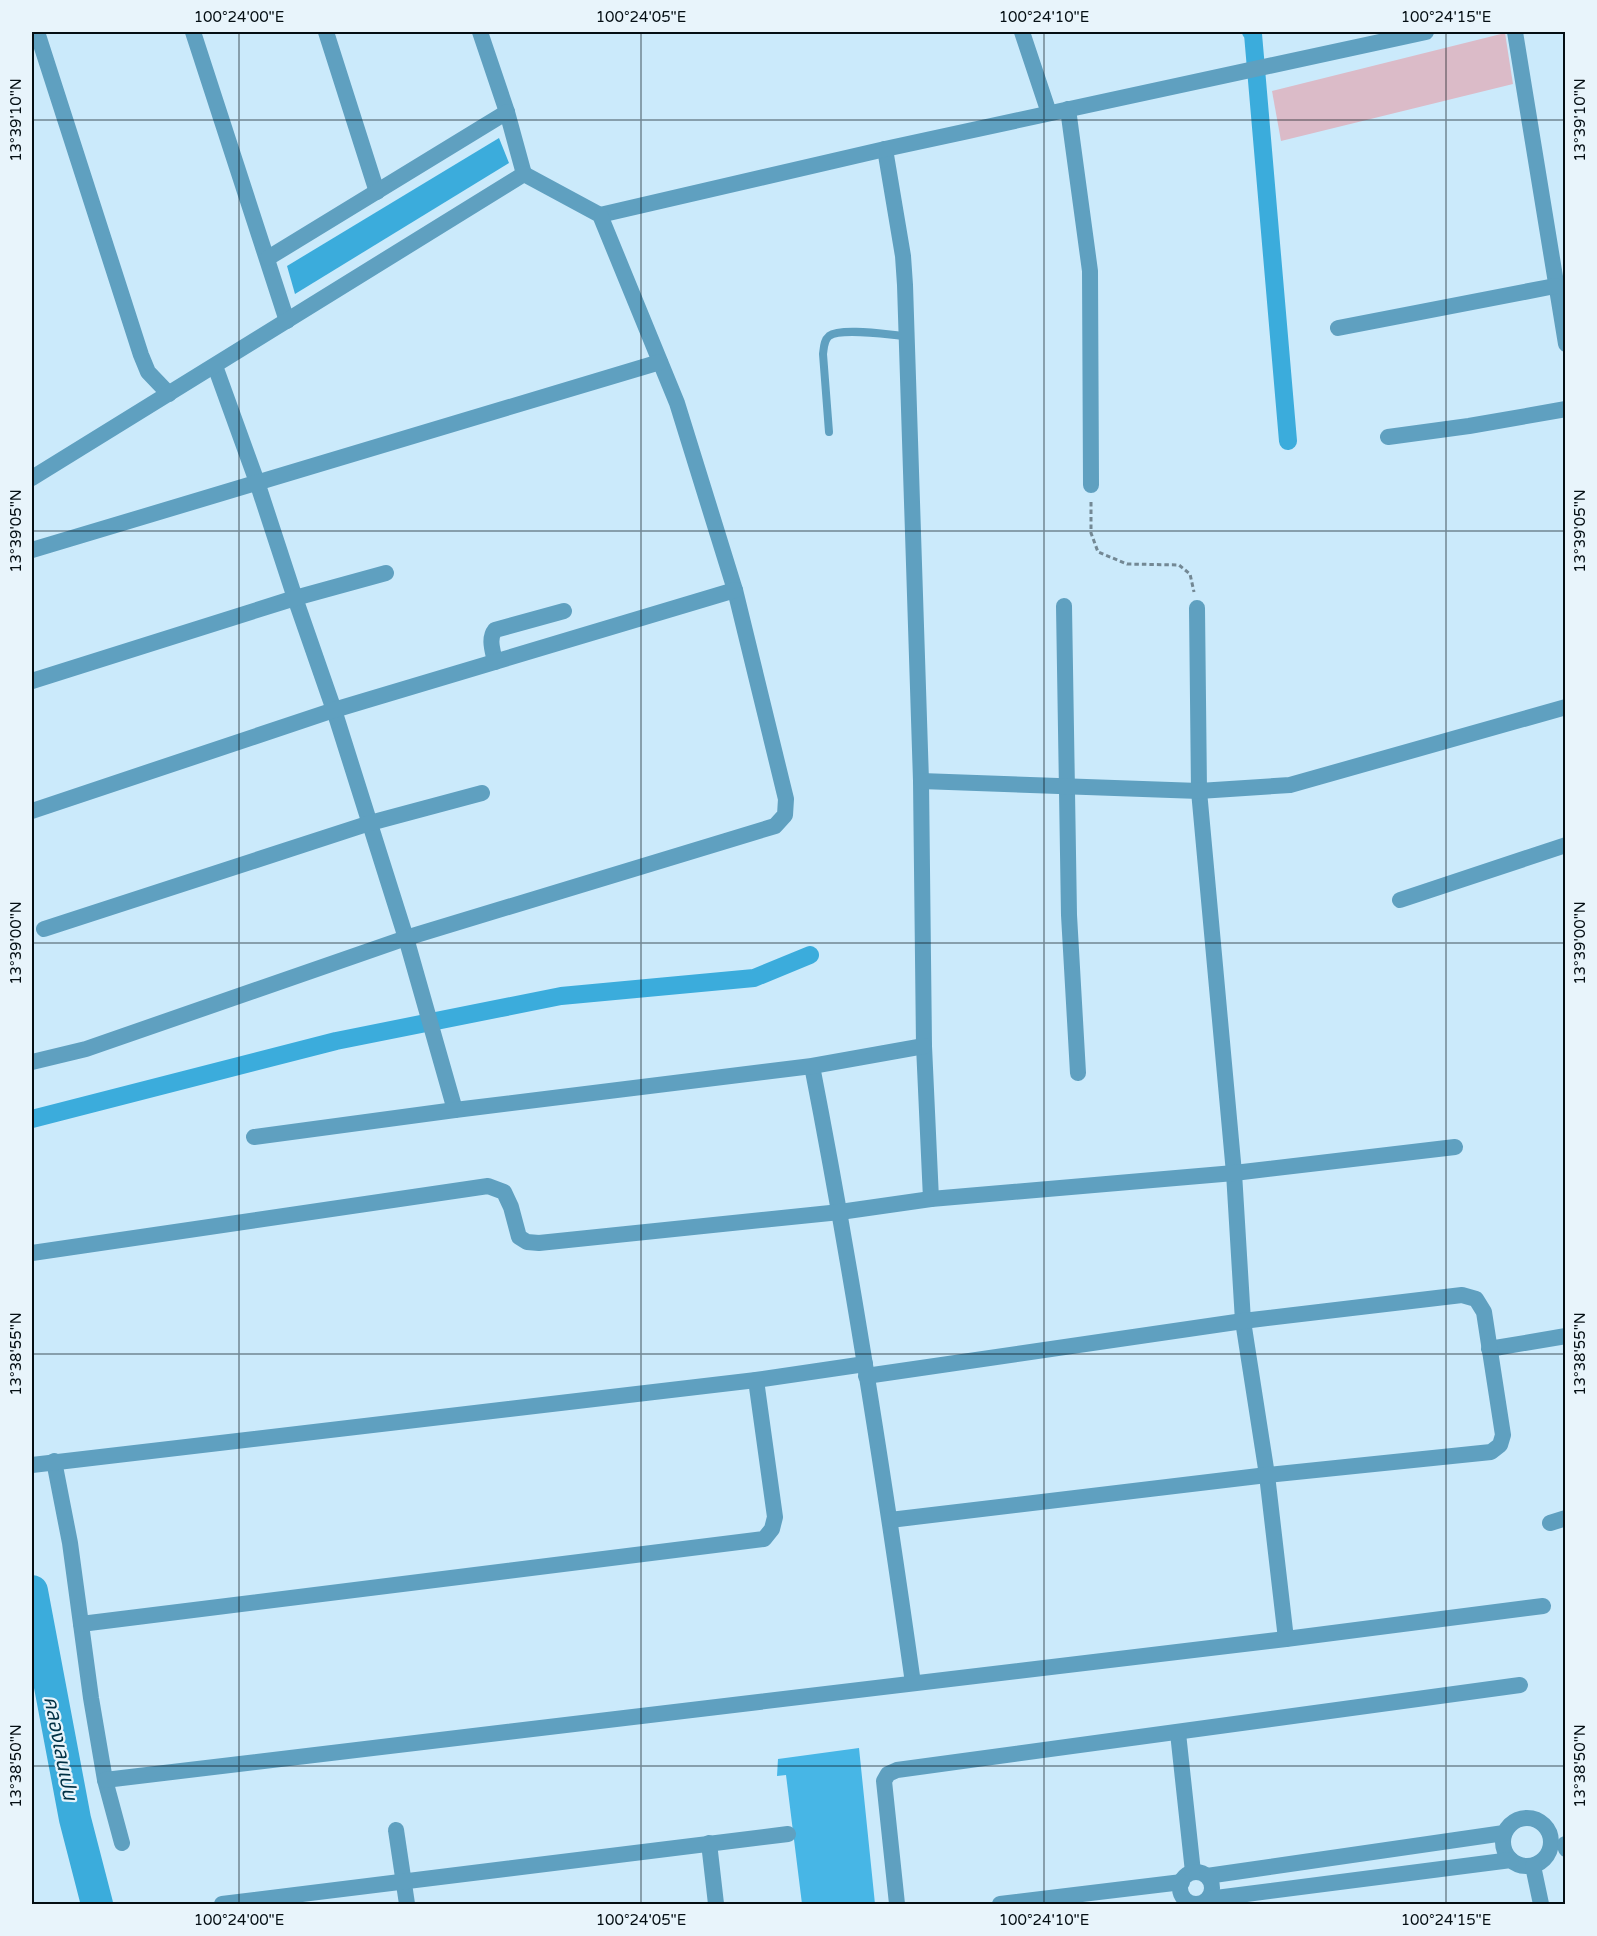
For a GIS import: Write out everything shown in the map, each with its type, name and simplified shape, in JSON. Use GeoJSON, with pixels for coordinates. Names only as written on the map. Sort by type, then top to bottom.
{"type":"FeatureCollection","features":[{"type":"Feature","properties":{"kind":"street"},"geometry":{"type":"LineString","coordinates":[[37,32],[141,355],[148,372],[169,394]]}},
{"type":"Feature","properties":{"kind":"street"},"geometry":{"type":"LineString","coordinates":[[193,32],[287,321]]}},
{"type":"Feature","properties":{"kind":"street"},"geometry":{"type":"LineString","coordinates":[[326,32],[377,192]]}},
{"type":"Feature","properties":{"kind":"street"},"geometry":{"type":"LineString","coordinates":[[32,1062],[86,1049],[406,938],[775,826],[785,815],[786,799],[735,590],[677,403],[600,215],[524,174],[507,112],[480,32]]}},
{"type":"Feature","properties":{"kind":"street"},"geometry":{"type":"LineString","coordinates":[[1022,32],[1049,113]]}},
{"type":"Feature","properties":{"kind":"street"},"geometry":{"type":"LineString","coordinates":[[600,215],[885,149],[1426,32]]}},
{"type":"Feature","properties":{"kind":"street"},"geometry":{"type":"LineString","coordinates":[[1515,32],[1566,344]]}},
{"type":"Feature","properties":{"kind":"street"},"geometry":{"type":"LineString","coordinates":[[1068,110],[1090,271],[1091,485]]}},
{"type":"Feature","properties":{"kind":"street"},"geometry":{"type":"LineString","coordinates":[[268,258],[507,112]]}},
{"type":"Feature","properties":{"kind":"street"},"geometry":{"type":"LineString","coordinates":[[885,149],[903,256],[921,781],[924,1046],[931,1199]]}},
{"type":"Feature","properties":{"kind":"street"},"geometry":{"type":"LineString","coordinates":[[32,478],[524,174]]}},
{"type":"Feature","properties":{"kind":"street"},"geometry":{"type":"LineString","coordinates":[[1338,328],[1555,286]]}},
{"type":"Feature","properties":{"kind":"street"},"geometry":{"type":"LineString","coordinates":[[32,550],[660,362]]}},
{"type":"Feature","properties":{"kind":"street"},"geometry":{"type":"LineString","coordinates":[[215,366],[334,710],[406,938],[455,1110]]}},
{"type":"Feature","properties":{"kind":"street"},"geometry":{"type":"LineString","coordinates":[[1388,437],[1566,409]]}},
{"type":"Feature","properties":{"kind":"street"},"geometry":{"type":"LineString","coordinates":[[32,681],[295,598],[387,573]]}},
{"type":"Feature","properties":{"kind":"street"},"geometry":{"type":"LineString","coordinates":[[32,811],[334,710],[735,590]]}},
{"type":"Feature","properties":{"kind":"street"},"geometry":{"type":"LineString","coordinates":[[1064,606],[1065,786],[1069,915],[1078,1073]]}},
{"type":"Feature","properties":{"kind":"street"},"geometry":{"type":"LineString","coordinates":[[1197,608],[1199,791],[1234,1173],[1243,1321],[1267,1475],[1286,1639]]}},
{"type":"Feature","properties":{"kind":"street"},"geometry":{"type":"LineString","coordinates":[[495,662],[491,645],[492,634],[495,630],[564,611]]}},
{"type":"Feature","properties":{"kind":"street"},"geometry":{"type":"LineString","coordinates":[[921,781],[1199,791],[1290,785],[1566,707]]}},
{"type":"Feature","properties":{"kind":"street"},"geometry":{"type":"LineString","coordinates":[[44,928],[370,823],[482,793]]}},
{"type":"Feature","properties":{"kind":"street"},"geometry":{"type":"LineString","coordinates":[[1400,900],[1566,845]]}},
{"type":"Feature","properties":{"kind":"street"},"geometry":{"type":"LineString","coordinates":[[254,1137],[812,1066],[924,1046]]}},
{"type":"Feature","properties":{"kind":"street"},"geometry":{"type":"LineString","coordinates":[[812,1066],[840,1212],[890,1520],[913,1683]]}},
{"type":"Feature","properties":{"kind":"street"},"geometry":{"type":"LineString","coordinates":[[32,1253],[488,1186],[504,1192],[511,1207],[519,1237],[527,1242],[539,1243],[840,1212],[931,1199],[1234,1173],[1455,1147]]}},
{"type":"Feature","properties":{"kind":"street"},"geometry":{"type":"LineString","coordinates":[[123,1843],[105,1780],[70,1542],[41,1463],[756,1380],[865,1370],[1462,1295],[1476,1299],[1484,1312],[1503,1435],[1500,1445],[1491,1452],[1267,1475],[890,1520]]}},
{"type":"Feature","properties":{"kind":"street"},"geometry":{"type":"LineString","coordinates":[[1489,1349],[1566,1336]]}},
{"type":"Feature","properties":{"kind":"street"},"geometry":{"type":"LineString","coordinates":[[81,1624],[764,1539],[772,1529],[775,1517],[756,1380]]}},
{"type":"Feature","properties":{"kind":"street"},"geometry":{"type":"LineString","coordinates":[[105,1780],[1286,1639],[1543,1606]]}},
{"type":"Feature","properties":{"kind":"street"},"geometry":{"type":"LineString","coordinates":[[897,1905],[884,1781],[888,1774],[909,1768],[1520,1685]]}},
{"type":"Feature","properties":{"kind":"street"},"geometry":{"type":"LineString","coordinates":[[1178,1733],[1194,1877],[1181,1891],[1181,1903],[1200,1904],[1208,1899],[1511,1860]]}},
{"type":"Feature","properties":{"kind":"street"},"geometry":{"type":"LineString","coordinates":[[1531,1818],[1541,1822],[1562,1844],[1533,1866],[1523,1866],[1505,1854],[1502,1844],[1504,1833],[1510,1824],[1520,1819],[1531,1818]]}},
{"type":"Feature","properties":{"kind":"street"},"geometry":{"type":"LineString","coordinates":[[396,1830],[407,1905]]}},
{"type":"Feature","properties":{"kind":"street"},"geometry":{"type":"LineString","coordinates":[[222,1905],[788,1833]]}},
{"type":"Feature","properties":{"kind":"street"},"geometry":{"type":"LineString","coordinates":[[1000,1905],[1504,1833]]}},
{"type":"Feature","properties":{"kind":"street"},"geometry":{"type":"LineString","coordinates":[[709,1843],[716,1905]]}},
{"type":"Feature","properties":{"kind":"street"},"geometry":{"type":"LineString","coordinates":[[1533,1866],[1541,1905]]}},
{"type":"Feature","properties":{"kind":"street"},"geometry":{"type":"LineString","coordinates":[[1194,1877],[1212,1885],[1208,1899]]}},
{"type":"Feature","properties":{"kind":"lane"},"geometry":{"type":"LineString","coordinates":[[829,432],[823,354],[824,343],[829,336],[840,332],[906,336]]}},
{"type":"Feature","properties":{"kind":"path"},"geometry":{"type":"LineString","coordinates":[[1091,485],[1091,533],[1098,552],[1127,564],[1179,565],[1190,574],[1197,608]]}},
{"type":"Feature","properties":{"kind":"shaded area"},"geometry":{"type":"Polygon","coordinates":[[[499,138],[509,163],[295,294],[287,266],[499,138]]]}},
{"type":"Feature","properties":{"kind":"shaded area"},"geometry":{"type":"Polygon","coordinates":[[[859,1748],[875,1904],[802,1904],[786,1775],[777,1776],[778,1759],[859,1748]]]}},
{"type":"Feature","properties":{"kind":"building"},"geometry":{"type":"Polygon","coordinates":[[[1505,33],[1513,84],[1281,141],[1272,91],[1505,33]]]}},
{"type":"Feature","properties":{"kind":"waterway"},"geometry":{"type":"LineString","coordinates":[[1251,32],[1253,34],[1288,441]]}},
{"type":"Feature","properties":{"kind":"waterway"},"geometry":{"type":"LineString","coordinates":[[32,1119],[336,1041],[561,996],[754,978],[810,955]]}},
{"type":"Feature","properties":{"kind":"waterway","name":"คลองเลนเปน"},"geometry":{"type":"LineString","coordinates":[[32,1591],[75,1819],[97,1904]]}}]}
